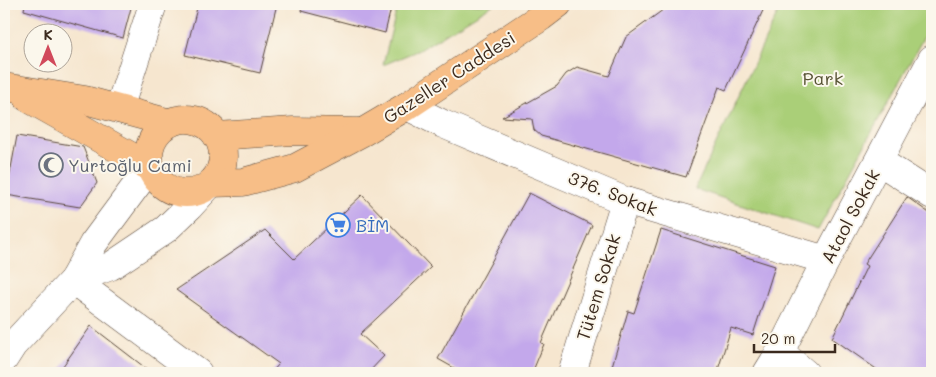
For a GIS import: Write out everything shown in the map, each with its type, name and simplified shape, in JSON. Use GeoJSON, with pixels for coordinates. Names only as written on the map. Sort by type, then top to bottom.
{"type":"FeatureCollection","features":[{"type":"Feature","properties":{"kind":"main road","name":"Gazeller Caddesi"},"geometry":{"type":"LineString","coordinates":[[211,183],[243,182],[295,168],[407,106],[542,17],[558,4]]}},
{"type":"Feature","properties":{"kind":"main road"},"geometry":{"type":"LineString","coordinates":[[8,88],[85,100],[170,123]]}},
{"type":"Feature","properties":{"kind":"main road"},"geometry":{"type":"LineString","coordinates":[[8,88],[89,131],[150,167]]}},
{"type":"Feature","properties":{"kind":"main road"},"geometry":{"type":"LineString","coordinates":[[180,120],[191,120],[210,128],[217,136],[222,148],[222,161],[219,173],[211,183],[201,190],[188,193],[176,192],[164,187],[150,167],[148,156],[154,137],[170,123],[180,120]]}},
{"type":"Feature","properties":{"kind":"main road","name":"Gazeller Caddesi"},"geometry":{"type":"LineString","coordinates":[[217,136],[293,131],[362,132]]}},
{"type":"Feature","properties":{"kind":"street"},"geometry":{"type":"LineString","coordinates":[[119,109],[153,4]]}},
{"type":"Feature","properties":{"kind":"street","name":"Ataol Sokak"},"geometry":{"type":"LineString","coordinates":[[773,363],[932,59]]}},
{"type":"Feature","properties":{"kind":"street","name":"376. Sokak"},"geometry":{"type":"LineString","coordinates":[[407,106],[443,124],[624,201],[826,260]]}},
{"type":"Feature","properties":{"kind":"street"},"geometry":{"type":"LineString","coordinates":[[879,161],[932,195]]}},
{"type":"Feature","properties":{"kind":"street"},"geometry":{"type":"LineString","coordinates":[[4,359],[13,345],[73,280],[93,244],[150,167]]}},
{"type":"Feature","properties":{"kind":"street"},"geometry":{"type":"LineString","coordinates":[[73,280],[111,266],[166,229],[211,183]]}},
{"type":"Feature","properties":{"kind":"street","name":"Tütem Sokak"},"geometry":{"type":"LineString","coordinates":[[572,373],[624,201]]}},
{"type":"Feature","properties":{"kind":"street"},"geometry":{"type":"LineString","coordinates":[[73,280],[198,373]]}},
{"type":"Feature","properties":{"kind":"street"},"geometry":{"type":"LineString","coordinates":[[773,363],[804,373]]}},
{"type":"Feature","properties":{"kind":"green space"},"geometry":{"type":"Polygon","coordinates":[[[398,4],[494,4],[419,50],[383,65],[398,4]]]}},
{"type":"Feature","properties":{"kind":"green space","name":"Park"},"geometry":{"type":"Polygon","coordinates":[[[782,4],[932,4],[932,22],[818,230],[695,189],[782,4]]]}},
{"type":"Feature","properties":{"kind":"building"},"geometry":{"type":"Polygon","coordinates":[[[25,4],[132,4],[123,38],[72,24],[72,22],[24,10],[25,4]]]}},
{"type":"Feature","properties":{"kind":"building"},"geometry":{"type":"Polygon","coordinates":[[[198,4],[277,4],[260,73],[185,55],[198,4]]]}},
{"type":"Feature","properties":{"kind":"building"},"geometry":{"type":"Polygon","coordinates":[[[302,4],[392,4],[385,33],[301,11],[302,4]]]}},
{"type":"Feature","properties":{"kind":"building"},"geometry":{"type":"Polygon","coordinates":[[[671,4],[766,4],[726,90],[719,87],[686,177],[541,136],[534,130],[532,119],[502,117],[557,86],[566,74],[577,67],[609,76],[626,37],[671,4]]]}},
{"type":"Feature","properties":{"kind":"building","name":"Yurtoğlu Cami"},"geometry":{"type":"Polygon","coordinates":[[[17,136],[83,147],[97,183],[80,207],[6,195],[17,136]]]}},
{"type":"Feature","properties":{"kind":"building"},"geometry":{"type":"Polygon","coordinates":[[[529,193],[592,225],[541,343],[544,344],[532,373],[463,373],[438,359],[529,193]]]}},
{"type":"Feature","properties":{"kind":"building"},"geometry":{"type":"Polygon","coordinates":[[[362,195],[431,267],[360,334],[384,356],[368,373],[271,373],[279,364],[176,290],[265,230],[294,259],[362,195]]]}},
{"type":"Feature","properties":{"kind":"building"},"geometry":{"type":"Polygon","coordinates":[[[907,197],[932,215],[932,373],[882,373],[832,338],[867,266],[864,264],[907,197]]]}},
{"type":"Feature","properties":{"kind":"building"},"geometry":{"type":"Polygon","coordinates":[[[661,230],[775,266],[753,335],[731,328],[717,373],[610,373],[628,311],[634,313],[661,230]]]}},
{"type":"Feature","properties":{"kind":"building"},"geometry":{"type":"Polygon","coordinates":[[[91,326],[152,373],[58,373],[91,326]]]}},
{"type":"Feature","properties":{"kind":"place","name":"Yurtoğlu Cami"},"geometry":{"type":"Point","coordinates":[51,165]}},
{"type":"Feature","properties":{"kind":"place","name":"BİM"},"geometry":{"type":"Point","coordinates":[338,225]}}]}
